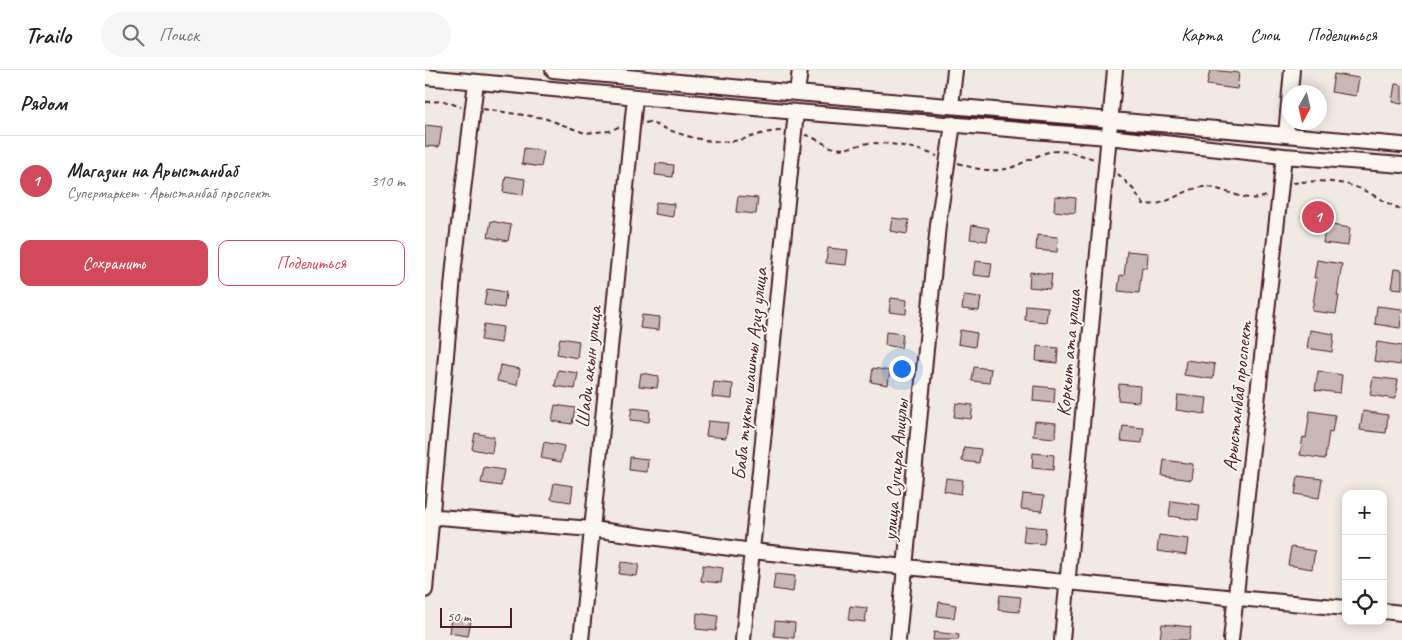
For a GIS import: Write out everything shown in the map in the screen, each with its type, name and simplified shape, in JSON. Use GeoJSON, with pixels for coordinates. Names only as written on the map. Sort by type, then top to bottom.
{"type":"FeatureCollection","features":[{"type":"Feature","properties":{"kind":"street"},"geometry":{"type":"LineString","coordinates":[[553,70],[637,74],[797,93],[1402,145]]}},
{"type":"Feature","properties":{"kind":"street"},"geometry":{"type":"LineString","coordinates":[[797,93],[800,70]]}},
{"type":"Feature","properties":{"kind":"street"},"geometry":{"type":"LineString","coordinates":[[951,106],[955,70]]}},
{"type":"Feature","properties":{"kind":"street","name":"Коркыт ата улица"},"geometry":{"type":"LineString","coordinates":[[1062,640],[1115,70]]}},
{"type":"Feature","properties":{"kind":"street"},"geometry":{"type":"LineString","coordinates":[[1286,134],[1292,70]]}},
{"type":"Feature","properties":{"kind":"street"},"geometry":{"type":"LineString","coordinates":[[425,77],[635,98],[1108,137],[1284,156],[1402,165]]}},
{"type":"Feature","properties":{"kind":"street"},"geometry":{"type":"LineString","coordinates":[[425,590],[429,516],[454,266],[476,82]]}},
{"type":"Feature","properties":{"kind":"street","name":"Шади акын улица"},"geometry":{"type":"LineString","coordinates":[[581,640],[635,98]]}},
{"type":"Feature","properties":{"kind":"street","name":"Баба тукти шашты Азиз улица"},"geometry":{"type":"LineString","coordinates":[[743,640],[796,112]]}},
{"type":"Feature","properties":{"kind":"street","name":"улица Сугира Алиулы"},"geometry":{"type":"LineString","coordinates":[[898,640],[938,225],[953,124]]}},
{"type":"Feature","properties":{"kind":"street","name":"Арыстанбаб проспект"},"geometry":{"type":"LineString","coordinates":[[1231,640],[1234,598],[1284,156]]}},
{"type":"Feature","properties":{"kind":"street"},"geometry":{"type":"LineString","coordinates":[[429,516],[592,529],[752,551],[1342,608]]}},
{"type":"Feature","properties":{"kind":"street"},"geometry":{"type":"LineString","coordinates":[[1387,611],[1402,613]]}},
{"type":"Feature","properties":{"kind":"path"},"geometry":{"type":"LineString","coordinates":[[425,102],[444,101],[467,109],[528,114],[585,133],[609,131],[625,124],[649,122],[687,137],[711,141],[733,141],[775,130],[794,132],[813,137],[832,147],[849,149],[869,143],[902,144],[972,168],[991,171],[1016,166],[1035,156],[1057,151],[1096,160],[1106,166],[1121,176],[1143,204],[1156,204],[1203,187],[1218,189],[1247,198],[1261,199],[1288,184],[1310,181],[1362,189],[1387,204],[1402,210]]}},
{"type":"Feature","properties":{"kind":"building"},"geometry":{"type":"Polygon","coordinates":[[[1210,70],[1239,73],[1237,89],[1207,85],[1210,70]]]}},
{"type":"Feature","properties":{"kind":"building"},"geometry":{"type":"Polygon","coordinates":[[[1334,74],[1359,78],[1356,96],[1331,92],[1334,74]]]}},
{"type":"Feature","properties":{"kind":"building"},"geometry":{"type":"Polygon","coordinates":[[[1395,84],[1402,85],[1402,104],[1392,102],[1395,84]]]}},
{"type":"Feature","properties":{"kind":"building"},"geometry":{"type":"Polygon","coordinates":[[[425,125],[442,127],[439,147],[425,146],[425,125]]]}},
{"type":"Feature","properties":{"kind":"building"},"geometry":{"type":"Polygon","coordinates":[[[524,148],[544,151],[541,167],[522,164],[524,148]]]}},
{"type":"Feature","properties":{"kind":"building"},"geometry":{"type":"Polygon","coordinates":[[[656,163],[674,165],[673,177],[655,175],[656,163]]]}},
{"type":"Feature","properties":{"kind":"building"},"geometry":{"type":"Polygon","coordinates":[[[506,176],[525,179],[523,195],[503,192],[506,176]]]}},
{"type":"Feature","properties":{"kind":"building"},"geometry":{"type":"Polygon","coordinates":[[[738,196],[758,198],[756,214],[736,212],[738,196]]]}},
{"type":"Feature","properties":{"kind":"building"},"geometry":{"type":"Polygon","coordinates":[[[1055,196],[1076,198],[1075,213],[1054,211],[1055,196]]]}},
{"type":"Feature","properties":{"kind":"building"},"geometry":{"type":"Polygon","coordinates":[[[656,202],[674,204],[673,217],[654,214],[656,202]]]}},
{"type":"Feature","properties":{"kind":"building"},"geometry":{"type":"Polygon","coordinates":[[[892,218],[909,220],[907,234],[890,231],[892,218]]]}},
{"type":"Feature","properties":{"kind":"building"},"geometry":{"type":"Polygon","coordinates":[[[491,221],[511,225],[508,241],[488,237],[491,221]]]}},
{"type":"Feature","properties":{"kind":"building"},"geometry":{"type":"Polygon","coordinates":[[[1326,224],[1350,228],[1348,246],[1323,243],[1326,224]]]}},
{"type":"Feature","properties":{"kind":"building"},"geometry":{"type":"Polygon","coordinates":[[[972,225],[989,228],[987,241],[970,239],[972,225]]]}},
{"type":"Feature","properties":{"kind":"building"},"geometry":{"type":"Polygon","coordinates":[[[1037,235],[1058,237],[1057,252],[1036,250],[1037,235]]]}},
{"type":"Feature","properties":{"kind":"building"},"geometry":{"type":"Polygon","coordinates":[[[828,248],[848,250],[846,265],[826,263],[828,248]]]}},
{"type":"Feature","properties":{"kind":"building"},"geometry":{"type":"Polygon","coordinates":[[[1127,251],[1148,253],[1147,268],[1142,267],[1139,293],[1118,291],[1120,275],[1124,276],[1127,251]]]}},
{"type":"Feature","properties":{"kind":"building"},"geometry":{"type":"Polygon","coordinates":[[[1317,260],[1342,264],[1336,314],[1312,311],[1317,278],[1314,278],[1317,260]]]}},
{"type":"Feature","properties":{"kind":"building"},"geometry":{"type":"Polygon","coordinates":[[[975,261],[992,263],[990,277],[973,275],[975,261]]]}},
{"type":"Feature","properties":{"kind":"building"},"geometry":{"type":"Polygon","coordinates":[[[1394,269],[1402,270],[1402,289],[1391,288],[1394,269]]]}},
{"type":"Feature","properties":{"kind":"building"},"geometry":{"type":"Polygon","coordinates":[[[1030,272],[1052,274],[1050,289],[1029,287],[1030,272]]]}},
{"type":"Feature","properties":{"kind":"building"},"geometry":{"type":"Polygon","coordinates":[[[487,289],[506,292],[504,308],[484,305],[487,289]]]}},
{"type":"Feature","properties":{"kind":"building"},"geometry":{"type":"Polygon","coordinates":[[[964,295],[981,297],[979,311],[962,309],[964,295]]]}},
{"type":"Feature","properties":{"kind":"building"},"geometry":{"type":"Polygon","coordinates":[[[891,298],[907,300],[906,314],[889,312],[891,298]]]}},
{"type":"Feature","properties":{"kind":"building"},"geometry":{"type":"Polygon","coordinates":[[[1026,305],[1048,307],[1046,322],[1025,320],[1026,305]]]}},
{"type":"Feature","properties":{"kind":"building"},"geometry":{"type":"Polygon","coordinates":[[[1377,306],[1402,309],[1400,328],[1375,324],[1377,306]]]}},
{"type":"Feature","properties":{"kind":"building"},"geometry":{"type":"Polygon","coordinates":[[[642,315],[660,317],[659,330],[640,328],[642,315]]]}},
{"type":"Feature","properties":{"kind":"building"},"geometry":{"type":"Polygon","coordinates":[[[484,324],[503,327],[501,343],[481,340],[484,324]]]}},
{"type":"Feature","properties":{"kind":"building"},"geometry":{"type":"Polygon","coordinates":[[[960,330],[977,333],[975,347],[958,344],[960,330]]]}},
{"type":"Feature","properties":{"kind":"building"},"geometry":{"type":"Polygon","coordinates":[[[1310,330],[1334,334],[1332,352],[1307,348],[1310,330]]]}},
{"type":"Feature","properties":{"kind":"building"},"geometry":{"type":"Polygon","coordinates":[[[886,332],[903,334],[901,348],[885,345],[886,332]]]}},
{"type":"Feature","properties":{"kind":"building"},"geometry":{"type":"Polygon","coordinates":[[[560,338],[579,341],[577,358],[557,354],[560,338]]]}},
{"type":"Feature","properties":{"kind":"building"},"geometry":{"type":"Polygon","coordinates":[[[1377,342],[1402,346],[1400,365],[1374,361],[1377,342]]]}},
{"type":"Feature","properties":{"kind":"building"},"geometry":{"type":"Polygon","coordinates":[[[1037,346],[1058,348],[1057,363],[1036,361],[1037,346]]]}},
{"type":"Feature","properties":{"kind":"building"},"geometry":{"type":"Polygon","coordinates":[[[1186,360],[1215,364],[1213,379],[1184,375],[1186,360]]]}},
{"type":"Feature","properties":{"kind":"building"},"geometry":{"type":"Polygon","coordinates":[[[500,365],[520,369],[517,385],[497,381],[500,365]]]}},
{"type":"Feature","properties":{"kind":"building"},"geometry":{"type":"Polygon","coordinates":[[[974,367],[991,369],[989,383],[972,381],[974,367]]]}},
{"type":"Feature","properties":{"kind":"building"},"geometry":{"type":"Polygon","coordinates":[[[873,368],[890,371],[888,385],[871,382],[873,368]]]}},
{"type":"Feature","properties":{"kind":"building"},"geometry":{"type":"Polygon","coordinates":[[[558,370],[578,373],[575,389],[555,386],[558,370]]]}},
{"type":"Feature","properties":{"kind":"building"},"geometry":{"type":"Polygon","coordinates":[[[1318,371],[1342,375],[1340,393],[1315,390],[1318,371]]]}},
{"type":"Feature","properties":{"kind":"building"},"geometry":{"type":"Polygon","coordinates":[[[641,373],[659,376],[657,388],[639,386],[641,373]]]}},
{"type":"Feature","properties":{"kind":"building"},"geometry":{"type":"Polygon","coordinates":[[[1373,377],[1398,380],[1395,399],[1370,395],[1373,377]]]}},
{"type":"Feature","properties":{"kind":"building"},"geometry":{"type":"Polygon","coordinates":[[[714,382],[733,384],[732,399],[712,397],[714,382]]]}},
{"type":"Feature","properties":{"kind":"building"},"geometry":{"type":"Polygon","coordinates":[[[1119,384],[1140,386],[1139,402],[1118,400],[1119,384]]]}},
{"type":"Feature","properties":{"kind":"building"},"geometry":{"type":"Polygon","coordinates":[[[1034,386],[1055,388],[1054,403],[1033,401],[1034,386]]]}},
{"type":"Feature","properties":{"kind":"building"},"geometry":{"type":"Polygon","coordinates":[[[1178,395],[1207,398],[1205,414],[1176,410],[1178,395]]]}},
{"type":"Feature","properties":{"kind":"building"},"geometry":{"type":"Polygon","coordinates":[[[956,403],[973,405],[971,419],[954,417],[956,403]]]}},
{"type":"Feature","properties":{"kind":"building"},"geometry":{"type":"Polygon","coordinates":[[[555,405],[575,408],[572,424],[552,421],[555,405]]]}},
{"type":"Feature","properties":{"kind":"building"},"geometry":{"type":"Polygon","coordinates":[[[632,408],[650,410],[649,422],[630,420],[632,408]]]}},
{"type":"Feature","properties":{"kind":"building"},"geometry":{"type":"Polygon","coordinates":[[[1310,411],[1335,415],[1332,433],[1329,432],[1325,459],[1300,455],[1303,437],[1306,438],[1310,411]]]}},
{"type":"Feature","properties":{"kind":"building"},"geometry":{"type":"Polygon","coordinates":[[[1363,411],[1388,415],[1386,433],[1360,430],[1363,411]]]}},
{"type":"Feature","properties":{"kind":"building"},"geometry":{"type":"Polygon","coordinates":[[[708,421],[728,423],[726,438],[706,436],[708,421]]]}},
{"type":"Feature","properties":{"kind":"building"},"geometry":{"type":"Polygon","coordinates":[[[1035,421],[1056,423],[1055,438],[1033,436],[1035,421]]]}},
{"type":"Feature","properties":{"kind":"building"},"geometry":{"type":"Polygon","coordinates":[[[1123,426],[1144,428],[1142,443],[1121,441],[1123,426]]]}},
{"type":"Feature","properties":{"kind":"building"},"geometry":{"type":"Polygon","coordinates":[[[475,433],[494,437],[492,453],[472,449],[475,433]]]}},
{"type":"Feature","properties":{"kind":"building"},"geometry":{"type":"Polygon","coordinates":[[[544,442],[564,446],[561,462],[541,458],[544,442]]]}},
{"type":"Feature","properties":{"kind":"building"},"geometry":{"type":"Polygon","coordinates":[[[964,447],[981,449],[979,463],[962,461],[964,447]]]}},
{"type":"Feature","properties":{"kind":"building"},"geometry":{"type":"Polygon","coordinates":[[[1033,453],[1054,455],[1053,470],[1032,468],[1033,453]]]}},
{"type":"Feature","properties":{"kind":"building"},"geometry":{"type":"Polygon","coordinates":[[[630,457],[648,459],[647,472],[629,470],[630,457]]]}},
{"type":"Feature","properties":{"kind":"building"},"geometry":{"type":"Polygon","coordinates":[[[1164,460],[1193,464],[1191,480],[1162,476],[1164,460]]]}},
{"type":"Feature","properties":{"kind":"building"},"geometry":{"type":"Polygon","coordinates":[[[484,467],[504,470],[501,486],[481,483],[484,467]]]}},
{"type":"Feature","properties":{"kind":"building"},"geometry":{"type":"Polygon","coordinates":[[[1298,476],[1322,479],[1319,498],[1295,494],[1298,476]]]}},
{"type":"Feature","properties":{"kind":"building"},"geometry":{"type":"Polygon","coordinates":[[[946,478],[963,480],[961,494],[944,491],[946,478]]]}},
{"type":"Feature","properties":{"kind":"building"},"geometry":{"type":"Polygon","coordinates":[[[554,483],[573,486],[571,502],[551,499],[554,483]]]}},
{"type":"Feature","properties":{"kind":"building"},"geometry":{"type":"Polygon","coordinates":[[[1023,494],[1044,496],[1042,511],[1021,509],[1023,494]]]}},
{"type":"Feature","properties":{"kind":"building"},"geometry":{"type":"Polygon","coordinates":[[[1171,501],[1200,505],[1198,520],[1169,516],[1171,501]]]}},
{"type":"Feature","properties":{"kind":"building"},"geometry":{"type":"Polygon","coordinates":[[[1025,526],[1046,528],[1044,544],[1023,542],[1025,526]]]}},
{"type":"Feature","properties":{"kind":"building"},"geometry":{"type":"Polygon","coordinates":[[[1159,535],[1188,539],[1186,555],[1157,551],[1159,535]]]}},
{"type":"Feature","properties":{"kind":"building"},"geometry":{"type":"Polygon","coordinates":[[[1291,547],[1315,551],[1312,569],[1288,565],[1291,547]]]}},
{"type":"Feature","properties":{"kind":"building"},"geometry":{"type":"Polygon","coordinates":[[[621,562],[639,564],[637,576],[619,574],[621,562]]]}},
{"type":"Feature","properties":{"kind":"building"},"geometry":{"type":"Polygon","coordinates":[[[703,565],[723,568],[721,583],[701,581],[703,565]]]}},
{"type":"Feature","properties":{"kind":"building"},"geometry":{"type":"Polygon","coordinates":[[[775,574],[795,576],[793,592],[773,589],[775,574]]]}},
{"type":"Feature","properties":{"kind":"building"},"geometry":{"type":"Polygon","coordinates":[[[1000,595],[1021,597],[1019,612],[998,610],[1000,595]]]}},
{"type":"Feature","properties":{"kind":"building"},"geometry":{"type":"Polygon","coordinates":[[[939,602],[956,605],[954,618],[937,616],[939,602]]]}},
{"type":"Feature","properties":{"kind":"building"},"geometry":{"type":"Polygon","coordinates":[[[850,606],[867,608],[865,622],[848,620],[850,606]]]}},
{"type":"Feature","properties":{"kind":"building"},"geometry":{"type":"Polygon","coordinates":[[[697,613],[718,616],[716,631],[696,629],[697,613]]]}},
{"type":"Feature","properties":{"kind":"building"},"geometry":{"type":"Polygon","coordinates":[[[451,617],[471,620],[468,636],[449,633],[451,617]]]}},
{"type":"Feature","properties":{"kind":"building"},"geometry":{"type":"Polygon","coordinates":[[[775,621],[795,623],[794,638],[774,636],[775,621]]]}},
{"type":"Feature","properties":{"kind":"building"},"geometry":{"type":"Polygon","coordinates":[[[1162,624],[1191,627],[1189,640],[1160,639],[1162,624]]]}},
{"type":"Feature","properties":{"kind":"building"},"geometry":{"type":"Polygon","coordinates":[[[934,632],[959,635],[958,640],[933,640],[934,632]]]}},
{"type":"Feature","properties":{"kind":"place","name":"Магазин на Арыстанбаб"},"geometry":{"type":"Point","coordinates":[1318,217]}}]}
